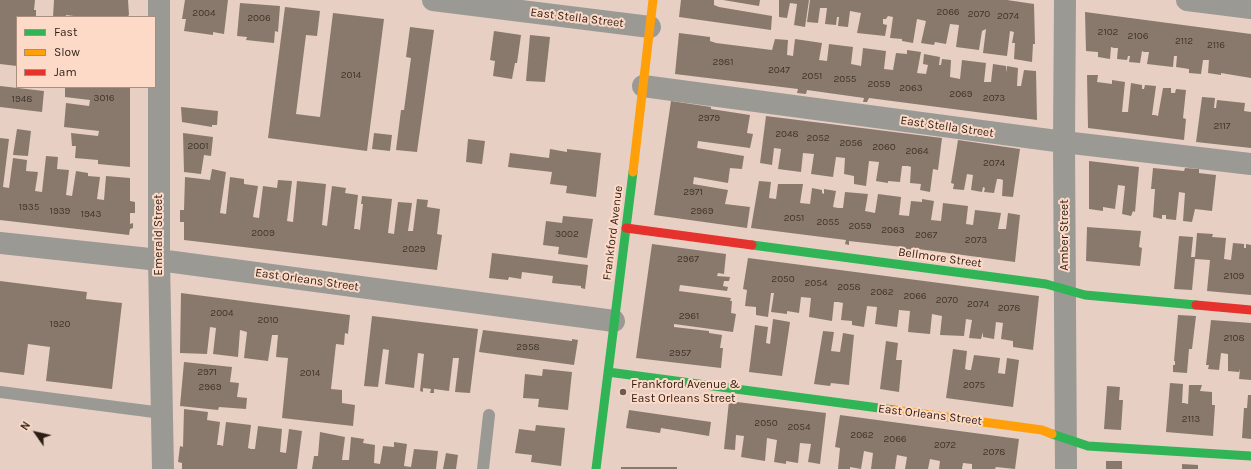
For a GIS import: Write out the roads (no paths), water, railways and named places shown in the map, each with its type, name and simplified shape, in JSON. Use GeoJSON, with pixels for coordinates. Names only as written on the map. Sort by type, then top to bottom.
{"type":"FeatureCollection","features":[{"type":"Feature","properties":{"kind":"street","name":"Emerald Street"},"geometry":{"type":"LineString","coordinates":[[159,0],[159,260],[163,469]]}},
{"type":"Feature","properties":{"kind":"street","name":"East Stella Street"},"geometry":{"type":"LineString","coordinates":[[433,0],[507,5],[650,26]]}},
{"type":"Feature","properties":{"kind":"street","name":"Frankford Avenue"},"geometry":{"type":"LineString","coordinates":[[596,469],[653,0]]}},
{"type":"Feature","properties":{"kind":"street","name":"Amber Street"},"geometry":{"type":"LineString","coordinates":[[1065,0],[1064,142],[1066,469]]}},
{"type":"Feature","properties":{"kind":"street"},"geometry":{"type":"LineString","coordinates":[[1187,0],[1251,8]]}},
{"type":"Feature","properties":{"kind":"street","name":"East Stella Street"},"geometry":{"type":"LineString","coordinates":[[643,86],[1064,142],[1251,164]]}},
{"type":"Feature","properties":{"kind":"street","name":"Bellmore Street"},"geometry":{"type":"LineString","coordinates":[[626,228],[1046,284],[1085,295],[1251,310]]}},
{"type":"Feature","properties":{"kind":"street","name":"East Orleans Street"},"geometry":{"type":"LineString","coordinates":[[0,243],[159,260],[614,321]]}},
{"type":"Feature","properties":{"kind":"street","name":"East Orleans Street"},"geometry":{"type":"LineString","coordinates":[[608,372],[1042,430],[1088,446],[1251,456]]}},
{"type":"Feature","properties":{"kind":"lane"},"geometry":{"type":"LineString","coordinates":[[0,392],[162,413]]}},
{"type":"Feature","properties":{"kind":"lane"},"geometry":{"type":"LineString","coordinates":[[483,469],[489,415]]}},
{"type":"Feature","properties":{"kind":"place","name":"Frankford Avenue & East Orleans Street"},"geometry":{"type":"Point","coordinates":[623,392]}}]}
